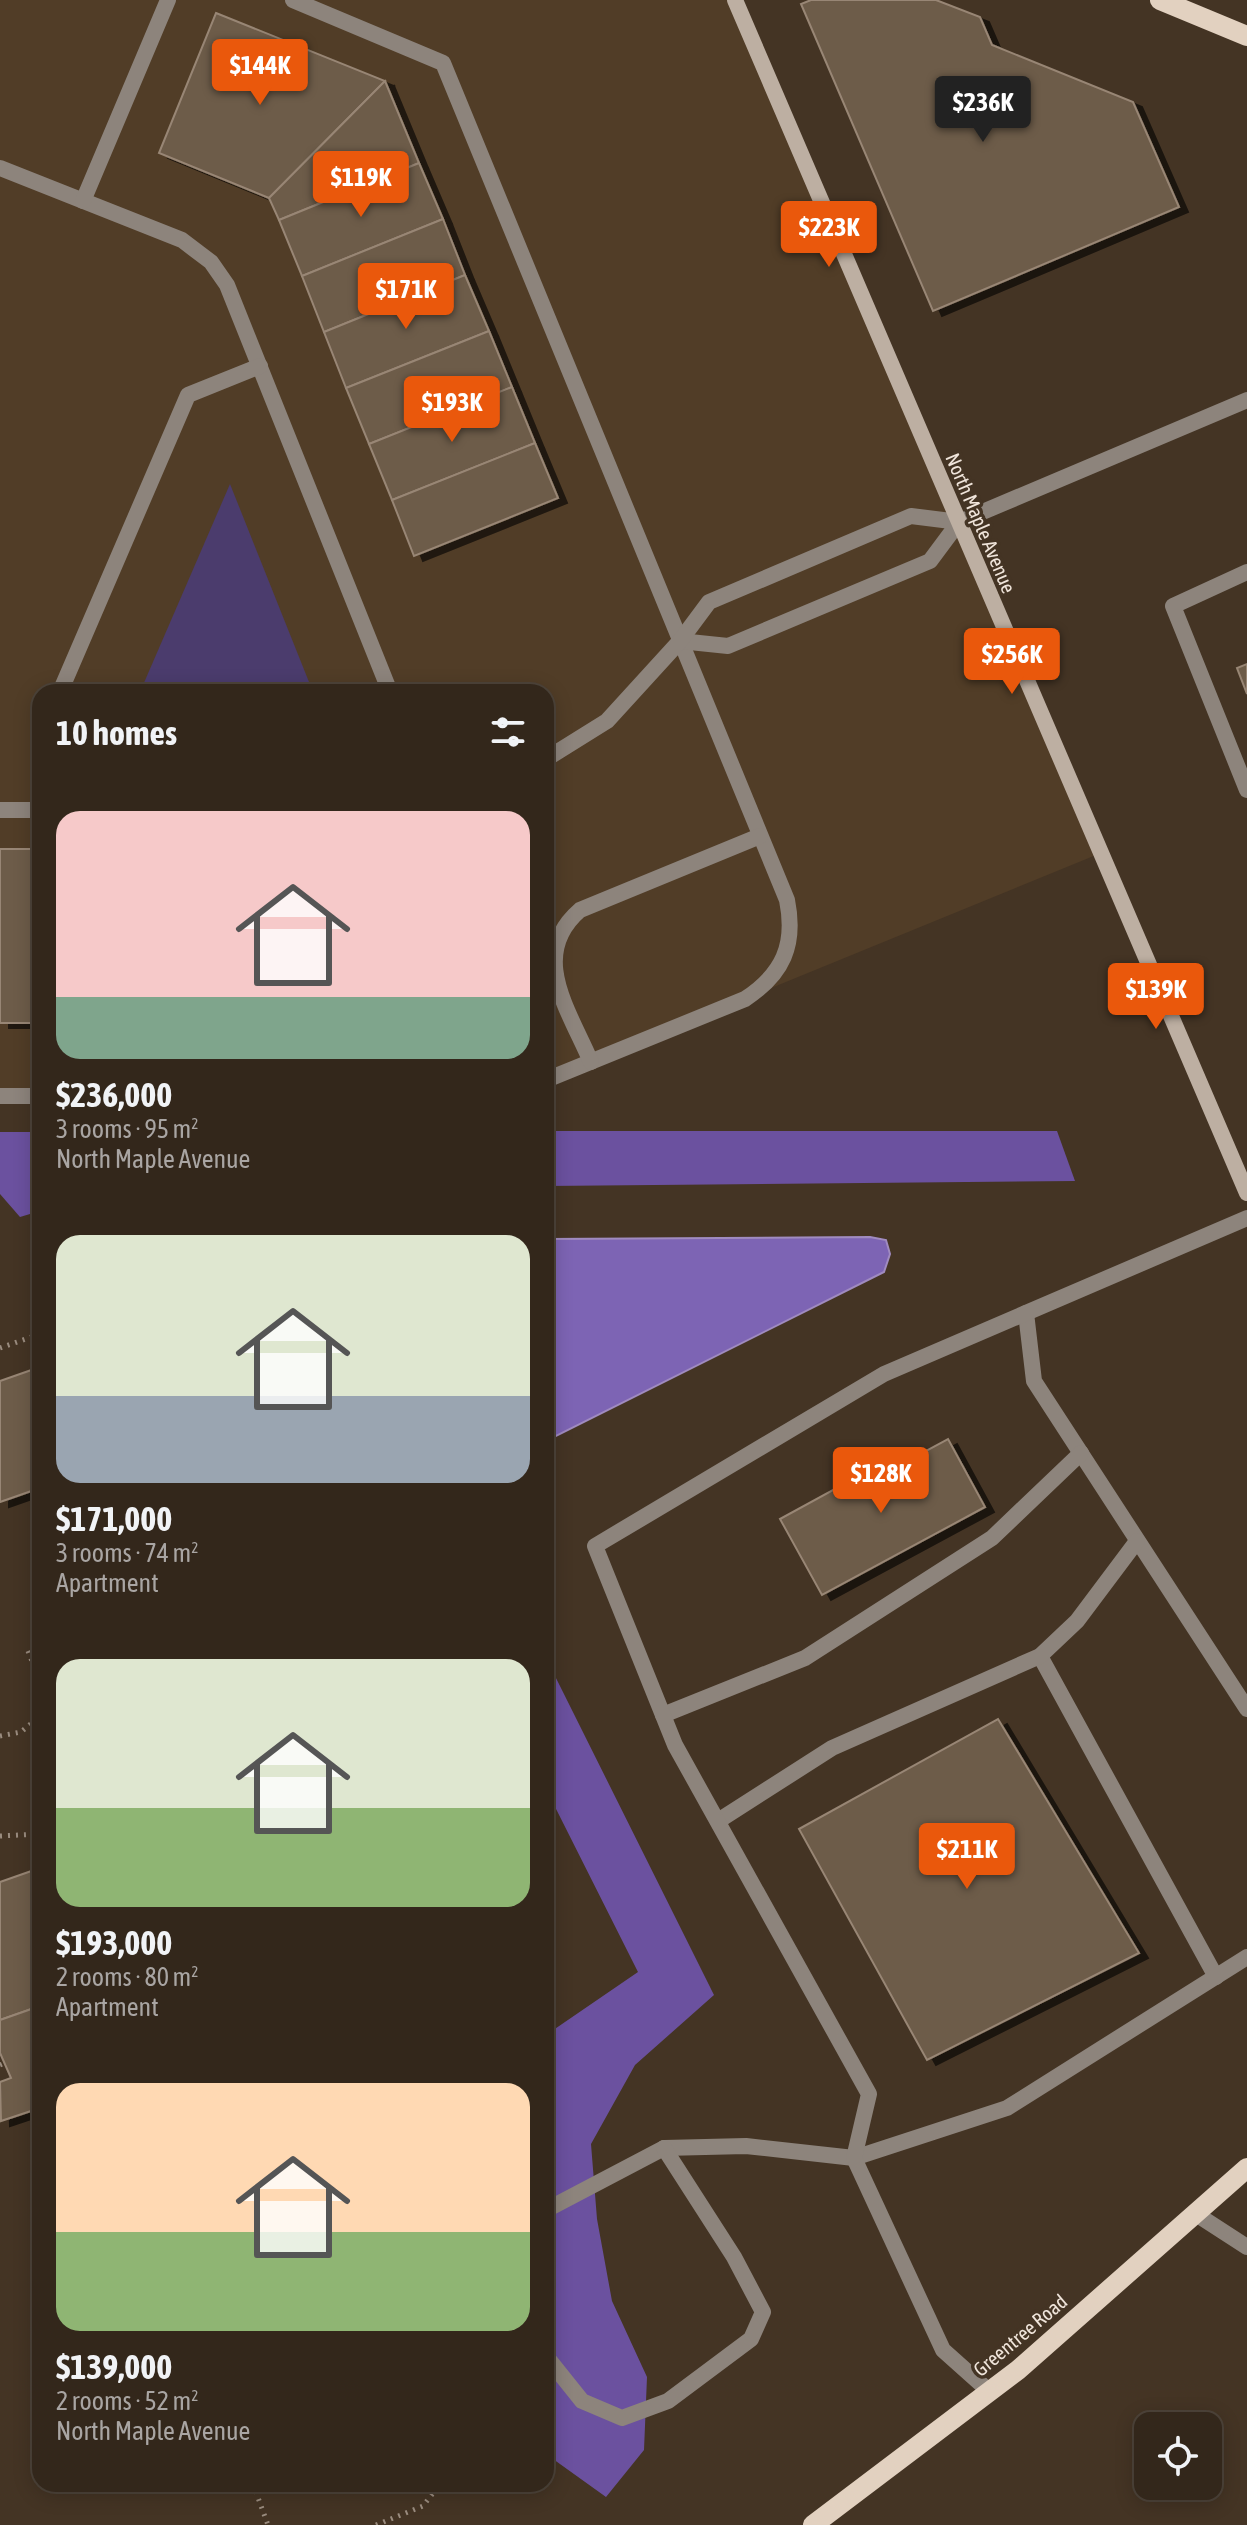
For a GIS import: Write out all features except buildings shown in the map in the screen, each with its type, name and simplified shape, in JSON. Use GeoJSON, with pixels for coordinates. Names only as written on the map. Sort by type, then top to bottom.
{"type":"FeatureCollection","features":[{"type":"Feature","properties":{"kind":"main road","name":"North Maple Avenue"},"geometry":{"type":"LineString","coordinates":[[735,0],[1247,1193]]}},
{"type":"Feature","properties":{"kind":"main road"},"geometry":{"type":"LineString","coordinates":[[1160,0],[1247,36]]}},
{"type":"Feature","properties":{"kind":"main road","name":"Greentree Road"},"geometry":{"type":"LineString","coordinates":[[813,2525],[990,2392],[1247,2168]]}},
{"type":"Feature","properties":{"kind":"lane"},"geometry":{"type":"LineString","coordinates":[[83,201],[168,0]]}},
{"type":"Feature","properties":{"kind":"lane"},"geometry":{"type":"LineString","coordinates":[[293,0],[443,63],[787,900],[791,923],[789,946],[780,968],[765,986],[745,999],[554,1077]]}},
{"type":"Feature","properties":{"kind":"lane"},"geometry":{"type":"LineString","coordinates":[[0,168],[182,240],[204,256],[227,285],[387,684]]}},
{"type":"Feature","properties":{"kind":"lane"},"geometry":{"type":"LineString","coordinates":[[63,684],[188,395],[260,366]]}},
{"type":"Feature","properties":{"kind":"lane"},"geometry":{"type":"LineString","coordinates":[[554,754],[607,721],[680,641],[709,602],[911,516],[959,522],[1247,400]]}},
{"type":"Feature","properties":{"kind":"lane"},"geometry":{"type":"LineString","coordinates":[[680,641],[728,646],[916,567],[930,561],[959,522]]}},
{"type":"Feature","properties":{"kind":"lane"},"geometry":{"type":"LineString","coordinates":[[1247,572],[1173,606],[1247,790]]}},
{"type":"Feature","properties":{"kind":"lane"},"geometry":{"type":"LineString","coordinates":[[0,810],[32,810]]}},
{"type":"Feature","properties":{"kind":"lane"},"geometry":{"type":"LineString","coordinates":[[591,1062],[554,973],[555,946],[567,922],[580,910],[760,836]]}},
{"type":"Feature","properties":{"kind":"lane"},"geometry":{"type":"LineString","coordinates":[[0,1096],[32,1096]]}},
{"type":"Feature","properties":{"kind":"lane"},"geometry":{"type":"LineString","coordinates":[[990,2392],[943,2350],[854,2158],[869,2094],[675,1745],[595,1546],[884,1374],[1247,1218]]}},
{"type":"Feature","properties":{"kind":"lane"},"geometry":{"type":"LineString","coordinates":[[1026,1313],[1034,1381],[1247,1709]]}},
{"type":"Feature","properties":{"kind":"lane"},"geometry":{"type":"LineString","coordinates":[[663,1715],[805,1658],[992,1538],[1081,1453]]}},
{"type":"Feature","properties":{"kind":"lane"},"geometry":{"type":"LineString","coordinates":[[718,1821],[832,1748],[1040,1656],[1077,1621],[1137,1541]]}},
{"type":"Feature","properties":{"kind":"lane"},"geometry":{"type":"LineString","coordinates":[[1040,1656],[1216,1977]]}},
{"type":"Feature","properties":{"kind":"lane"},"geometry":{"type":"LineString","coordinates":[[554,2206],[664,2148],[746,2146],[854,2158],[1007,2108],[1247,1957]]}},
{"type":"Feature","properties":{"kind":"lane"},"geometry":{"type":"LineString","coordinates":[[554,2366],[582,2401],[622,2418],[668,2401],[751,2339],[763,2312],[734,2257],[664,2148]]}},
{"type":"Feature","properties":{"kind":"lane"},"geometry":{"type":"LineString","coordinates":[[1196,2214],[1247,2247]]}},
{"type":"Feature","properties":{"kind":"path"},"geometry":{"type":"LineString","coordinates":[[0,1348],[32,1337]]}},
{"type":"Feature","properties":{"kind":"path"},"geometry":{"type":"LineString","coordinates":[[28,1651],[32,1661]]}},
{"type":"Feature","properties":{"kind":"path"},"geometry":{"type":"LineString","coordinates":[[0,1736],[12,1736],[32,1725]]}},
{"type":"Feature","properties":{"kind":"path"},"geometry":{"type":"LineString","coordinates":[[0,1836],[32,1834]]}},
{"type":"Feature","properties":{"kind":"path"},"geometry":{"type":"LineString","coordinates":[[554,1850],[558,1848]]}},
{"type":"Feature","properties":{"kind":"path"},"geometry":{"type":"LineString","coordinates":[[256,2492],[268,2525]]}},
{"type":"Feature","properties":{"kind":"path"},"geometry":{"type":"LineString","coordinates":[[376,2525],[423,2506],[434,2492]]}},
{"type":"Feature","properties":{"kind":"shaded area"},"geometry":{"type":"Polygon","coordinates":[[[0,0],[735,0],[1101,853],[554,1077],[554,684],[32,684],[32,1096],[0,1096],[0,0]]]}},
{"type":"Feature","properties":{"kind":"shaded area"},"geometry":{"type":"Polygon","coordinates":[[[230,484],[310,684],[143,684],[230,484]]]}},
{"type":"Feature","properties":{"kind":"shaded area"},"geometry":{"type":"Polygon","coordinates":[[[554,1131],[1057,1131],[1075,1181],[554,1186],[554,1131]]]}},
{"type":"Feature","properties":{"kind":"shaded area"},"geometry":{"type":"Polygon","coordinates":[[[0,1132],[32,1132],[32,1213],[20,1217],[0,1194],[0,1132]]]}},
{"type":"Feature","properties":{"kind":"shaded area"},"geometry":{"type":"Polygon","coordinates":[[[870,1237],[886,1240],[890,1254],[884,1272],[554,1437],[554,1239],[870,1237]]]}},
{"type":"Feature","properties":{"kind":"shaded area"},"geometry":{"type":"Polygon","coordinates":[[[554,1674],[714,1995],[635,2065],[591,2144],[597,2219],[612,2301],[647,2377],[644,2450],[606,2497],[554,2460],[554,2030],[638,1972],[554,1805],[554,1674]]]}}]}
